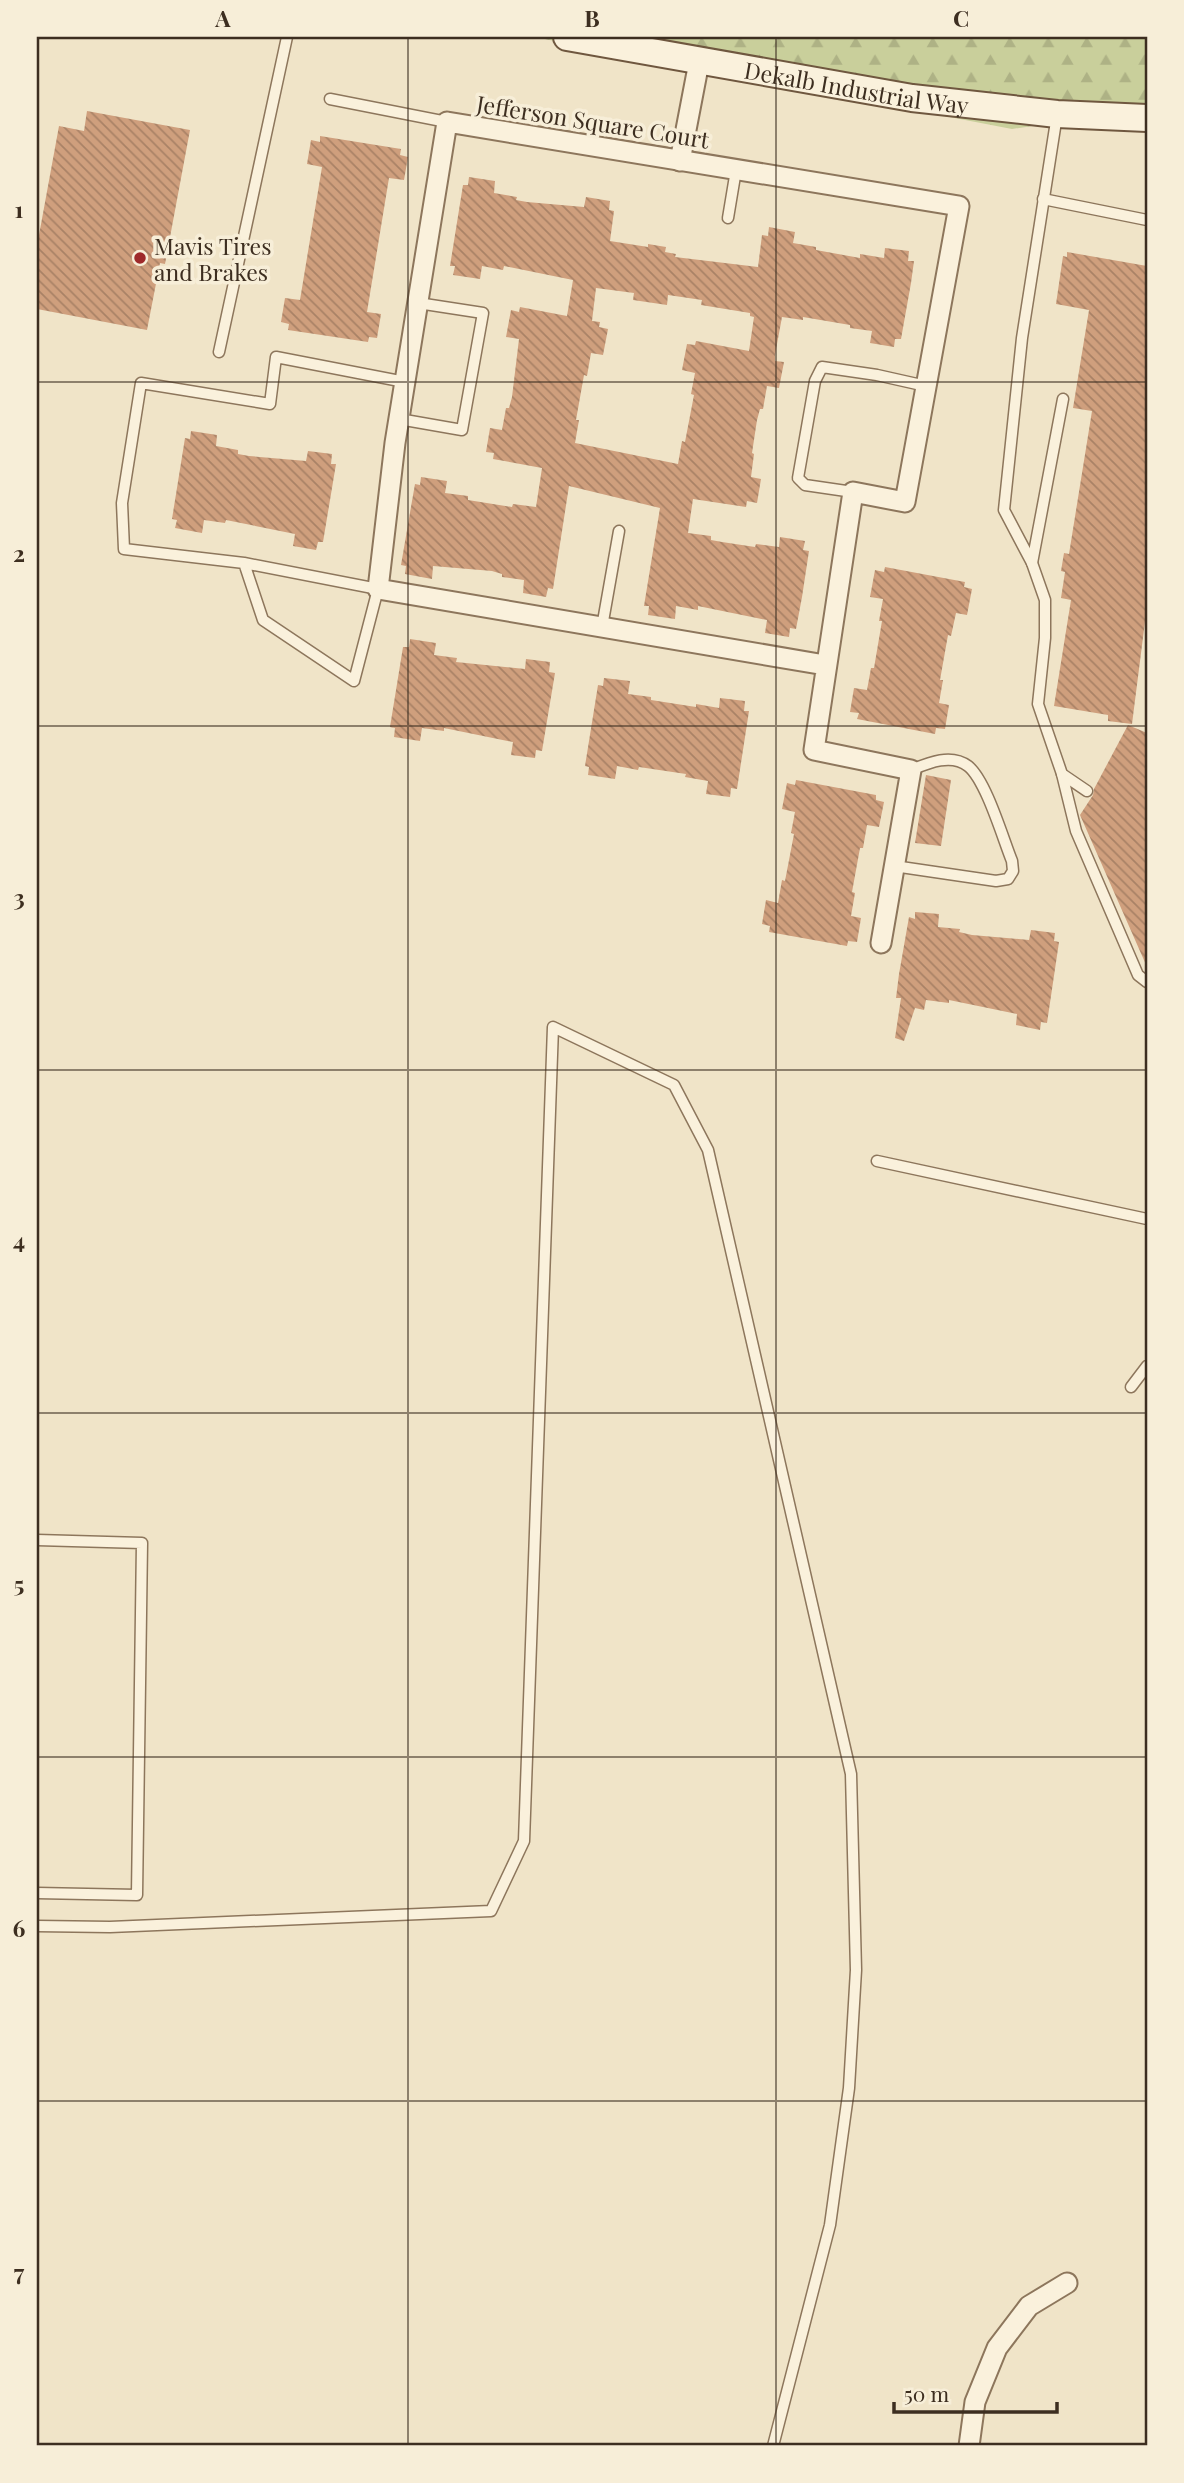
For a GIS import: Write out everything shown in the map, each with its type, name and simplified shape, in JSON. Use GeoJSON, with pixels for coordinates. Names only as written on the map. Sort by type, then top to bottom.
{"type":"FeatureCollection","features":[{"type":"Feature","properties":{"kind":"main road","name":"Dekalb Industrial Way"},"geometry":{"type":"LineString","coordinates":[[567,37],[912,98],[1057,114],[1147,118]]}},
{"type":"Feature","properties":{"kind":"street"},"geometry":{"type":"LineString","coordinates":[[680,161],[699,62]]}},
{"type":"Feature","properties":{"kind":"street","name":"Jefferson Square Court"},"geometry":{"type":"LineString","coordinates":[[378,589],[399,419],[447,122],[959,206],[905,502],[853,492]]}},
{"type":"Feature","properties":{"kind":"street"},"geometry":{"type":"LineString","coordinates":[[853,492],[814,750],[911,770],[881,943]]}},
{"type":"Feature","properties":{"kind":"street"},"geometry":{"type":"LineString","coordinates":[[378,589],[825,664]]}},
{"type":"Feature","properties":{"kind":"street"},"geometry":{"type":"LineString","coordinates":[[969,2446],[975,2402],[997,2348],[1029,2306],[1067,2283]]}},
{"type":"Feature","properties":{"kind":"lane"},"geometry":{"type":"LineString","coordinates":[[219,352],[287,37]]}},
{"type":"Feature","properties":{"kind":"lane"},"geometry":{"type":"LineString","coordinates":[[330,99],[447,122]]}},
{"type":"Feature","properties":{"kind":"lane"},"geometry":{"type":"LineString","coordinates":[[1057,114],[1021,338],[1004,510],[1032,563],[1045,600],[1045,638],[1038,704],[1062,774],[1076,831],[1138,975],[1147,982]]}},
{"type":"Feature","properties":{"kind":"lane"},"geometry":{"type":"LineString","coordinates":[[728,218],[736,170]]}},
{"type":"Feature","properties":{"kind":"lane"},"geometry":{"type":"LineString","coordinates":[[1043,199],[1147,220]]}},
{"type":"Feature","properties":{"kind":"lane"},"geometry":{"type":"LineString","coordinates":[[399,419],[462,430],[483,313],[418,303]]}},
{"type":"Feature","properties":{"kind":"lane"},"geometry":{"type":"LineString","coordinates":[[244,564],[263,620],[354,681],[378,589],[244,564],[124,549],[121,503],[141,383],[270,404],[276,357],[405,382]]}},
{"type":"Feature","properties":{"kind":"lane"},"geometry":{"type":"LineString","coordinates":[[853,492],[805,485],[798,478],[815,381],[822,367],[926,386]]}},
{"type":"Feature","properties":{"kind":"lane"},"geometry":{"type":"LineString","coordinates":[[1032,563],[1063,399]]}},
{"type":"Feature","properties":{"kind":"lane"},"geometry":{"type":"LineString","coordinates":[[602,627],[619,531]]}},
{"type":"Feature","properties":{"kind":"lane"},"geometry":{"type":"LineString","coordinates":[[894,866],[996,881],[1008,879],[1013,871],[1012,861],[987,796],[968,766],[939,760],[911,770]]}},
{"type":"Feature","properties":{"kind":"lane"},"geometry":{"type":"LineString","coordinates":[[1062,774],[1087,791]]}},
{"type":"Feature","properties":{"kind":"lane"},"geometry":{"type":"LineString","coordinates":[[37,1926],[110,1927],[491,1911],[524,1841],[553,1027],[674,1085],[708,1150],[851,1774],[856,1970],[849,2088],[830,2225],[773,2446]]}},
{"type":"Feature","properties":{"kind":"lane"},"geometry":{"type":"LineString","coordinates":[[877,1161],[1147,1219]]}},
{"type":"Feature","properties":{"kind":"lane"},"geometry":{"type":"LineString","coordinates":[[1131,1387],[1147,1366]]}},
{"type":"Feature","properties":{"kind":"lane"},"geometry":{"type":"LineString","coordinates":[[37,1540],[142,1543],[136,1895],[37,1893]]}},
{"type":"Feature","properties":{"kind":"green space"},"geometry":{"type":"Polygon","coordinates":[[[534,37],[1147,37],[1147,109],[1012,129],[534,37]]]}},
{"type":"Feature","properties":{"kind":"building"},"geometry":{"type":"Polygon","coordinates":[[[87,111],[190,130],[165,264],[160,263],[147,330],[37,309],[37,246],[59,126],[84,131],[87,111]]]}},
{"type":"Feature","properties":{"kind":"building"},"geometry":{"type":"Polygon","coordinates":[[[320,136],[401,149],[400,155],[408,157],[404,180],[389,178],[367,312],[381,314],[377,338],[369,337],[368,342],[288,330],[289,324],[281,322],[285,298],[300,300],[322,167],[307,164],[311,140],[320,142],[320,136]]]}},
{"type":"Feature","properties":{"kind":"building"},"geometry":{"type":"Polygon","coordinates":[[[469,177],[495,181],[494,193],[517,197],[516,200],[527,202],[584,207],[586,197],[610,201],[609,210],[614,211],[610,241],[666,247],[665,252],[676,254],[675,257],[758,267],[762,235],[768,236],[769,227],[795,232],[793,243],[860,258],[860,254],[884,258],[885,248],[909,251],[908,261],[914,261],[911,283],[901,339],[895,339],[894,347],[870,343],[872,331],[850,328],[850,325],[803,317],[803,320],[782,317],[775,355],[775,361],[784,362],[779,388],[767,386],[763,409],[760,409],[757,420],[752,453],[751,477],[761,479],[757,503],[747,501],[746,507],[693,499],[688,533],[711,536],[711,540],[755,547],[756,544],[779,547],[780,537],[805,541],[803,550],[809,551],[802,597],[796,629],[790,628],[789,637],[765,633],[767,620],[698,606],[698,610],[676,606],[675,619],[648,615],[649,606],[644,606],[660,508],[569,486],[553,589],[548,588],[546,597],[523,593],[524,580],[502,577],[502,574],[492,571],[433,566],[432,579],[405,574],[406,566],[401,565],[415,484],[420,485],[421,477],[447,481],[445,493],[468,496],[468,500],[512,507],[513,504],[536,507],[542,468],[493,459],[494,453],[486,452],[490,428],[502,430],[506,408],[509,408],[512,397],[519,339],[506,337],[511,310],[519,312],[520,307],[567,316],[573,280],[504,266],[503,270],[482,266],[480,279],[453,275],[455,266],[450,266],[463,185],[468,185],[469,177]],[[596,288],[592,321],[600,322],[599,327],[608,329],[603,355],[591,353],[587,376],[584,375],[575,443],[678,464],[694,395],[691,394],[695,373],[682,370],[687,344],[695,345],[696,341],[749,351],[754,317],[750,316],[750,313],[701,305],[702,300],[668,295],[667,305],[633,300],[634,293],[596,288]]]}},
{"type":"Feature","properties":{"kind":"building"},"geometry":{"type":"Polygon","coordinates":[[[1067,252],[1147,266],[1147,606],[1132,724],[1108,721],[1108,715],[1054,706],[1071,600],[1061,598],[1065,572],[1061,571],[1064,553],[1069,554],[1092,411],[1073,408],[1089,310],[1056,304],[1063,256],[1067,257],[1067,252]]]}},
{"type":"Feature","properties":{"kind":"building"},"geometry":{"type":"Polygon","coordinates":[[[191,431],[217,435],[216,446],[238,450],[238,454],[249,456],[306,461],[308,451],[332,454],[331,464],[336,464],[323,542],[318,542],[316,550],[293,546],[295,534],[226,520],[225,523],[204,520],[202,533],[175,528],[177,520],[172,519],[185,438],[190,439],[191,431]]]}},
{"type":"Feature","properties":{"kind":"building"},"geometry":{"type":"Polygon","coordinates":[[[885,567],[965,582],[964,587],[972,589],[967,615],[956,613],[951,636],[948,635],[939,703],[949,705],[945,729],[936,728],[935,734],[857,719],[859,713],[850,712],[854,688],[867,690],[871,668],[874,668],[883,599],[870,597],[875,570],[884,572],[885,567]]]}},
{"type":"Feature","properties":{"kind":"building"},"geometry":{"type":"Polygon","coordinates":[[[410,639],[436,643],[434,655],[457,658],[456,662],[525,669],[526,659],[550,662],[549,672],[555,673],[542,751],[536,750],[535,758],[511,755],[513,742],[444,728],[444,731],[422,728],[420,741],[394,737],[395,728],[390,727],[403,647],[409,647],[410,639]]]}},
{"type":"Feature","properties":{"kind":"building"},"geometry":{"type":"Polygon","coordinates":[[[604,678],[630,681],[628,694],[651,697],[651,700],[719,708],[720,698],[745,701],[744,711],[749,711],[737,789],[731,788],[730,797],[706,794],[708,781],[685,777],[686,774],[617,766],[615,779],[588,775],[589,767],[585,766],[598,685],[603,686],[604,678]]]}},
{"type":"Feature","properties":{"kind":"building"},"geometry":{"type":"Polygon","coordinates":[[[1128,725],[1147,733],[1147,967],[1080,815],[1128,725]]]}},
{"type":"Feature","properties":{"kind":"building"},"geometry":{"type":"Polygon","coordinates":[[[926,775],[951,780],[941,846],[915,843],[926,775]]]}},
{"type":"Feature","properties":{"kind":"building"},"geometry":{"type":"Polygon","coordinates":[[[796,780],[876,795],[876,800],[884,802],[879,827],[867,825],[863,848],[860,848],[852,892],[855,893],[851,916],[861,918],[857,942],[848,941],[847,946],[769,932],[770,926],[762,924],[766,900],[778,903],[782,880],[785,881],[794,834],[791,833],[795,812],[782,809],[787,783],[795,785],[796,780]]]}},
{"type":"Feature","properties":{"kind":"building"},"geometry":{"type":"Polygon","coordinates":[[[915,912],[939,914],[938,927],[960,929],[959,932],[972,935],[1029,940],[1031,930],[1055,933],[1054,941],[1059,942],[1047,1023],[1041,1022],[1040,1030],[1016,1025],[1017,1014],[949,1000],[949,1003],[926,1000],[924,1010],[915,1008],[904,1041],[895,1038],[901,998],[896,998],[899,974],[909,917],[915,919],[915,912]]]}},
{"type":"Feature","properties":{"kind":"place","name":"Mavis Tires and Brakes"},"geometry":{"type":"Point","coordinates":[140,258]}}]}
